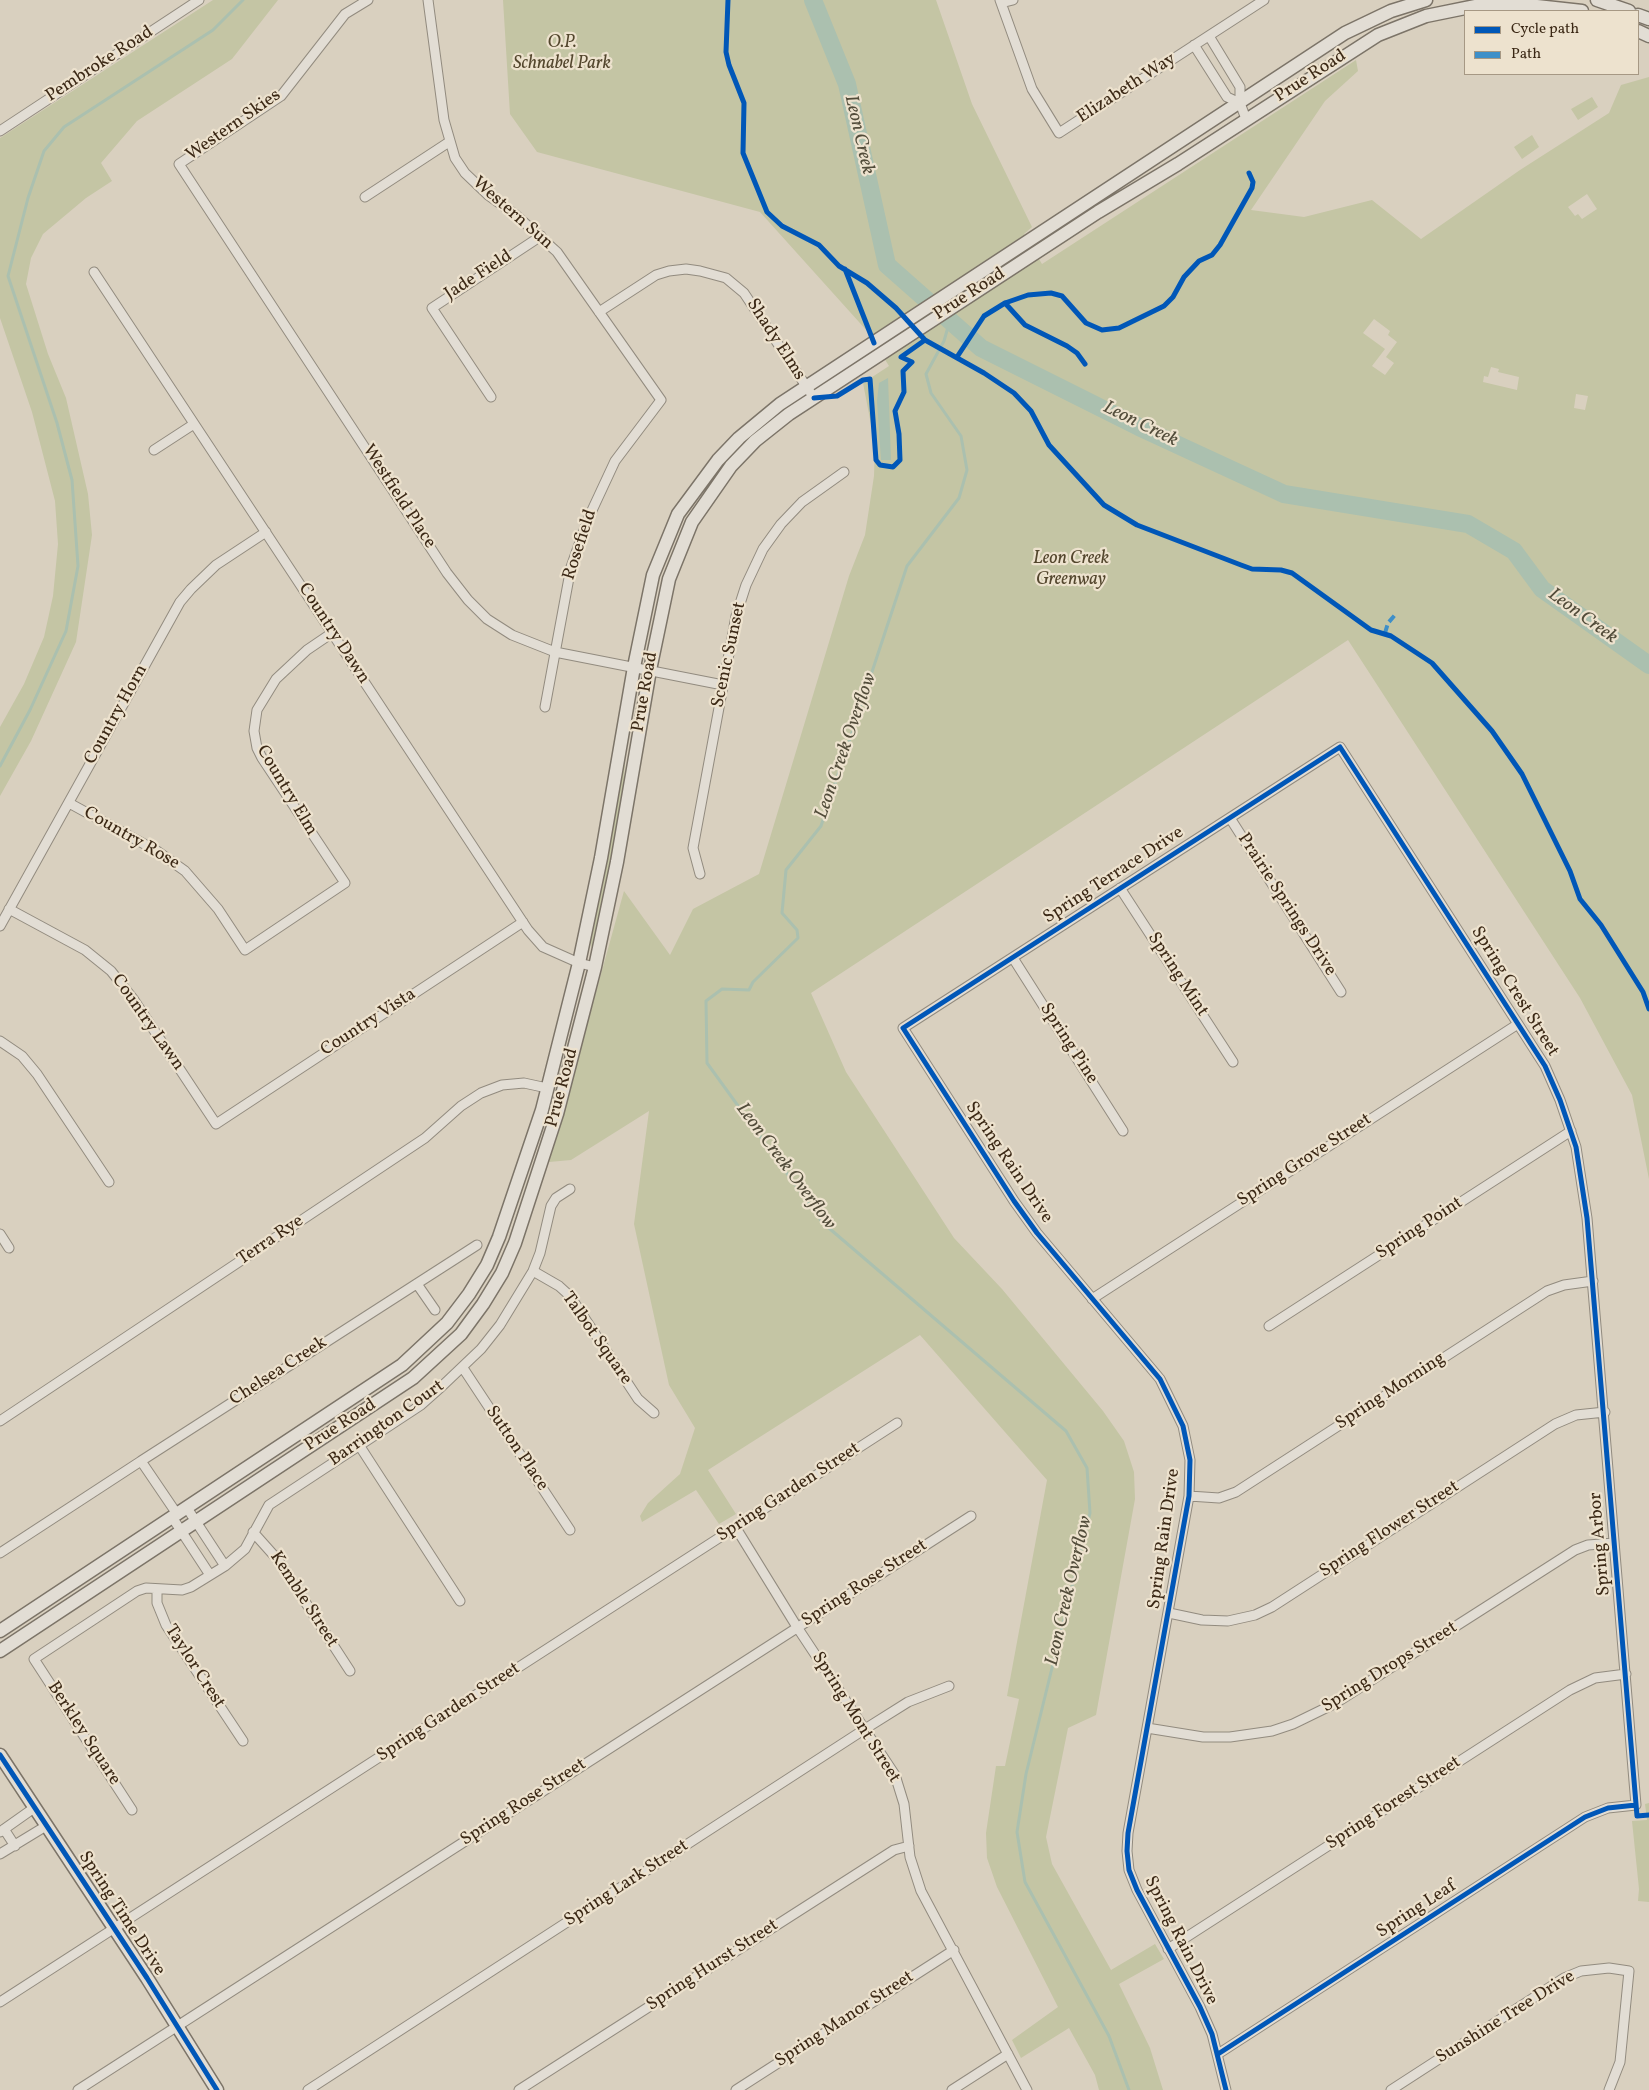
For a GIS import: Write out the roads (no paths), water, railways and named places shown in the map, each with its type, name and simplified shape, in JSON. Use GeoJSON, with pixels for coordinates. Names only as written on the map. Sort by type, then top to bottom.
{"type":"FeatureCollection","features":[{"type":"Feature","properties":{"kind":"main road","name":"Prue Road"},"geometry":{"type":"LineString","coordinates":[[0,1631],[402,1365],[447,1323],[487,1265],[499,1237],[547,1088],[579,963],[601,858],[634,667],[653,575],[678,514],[696,487],[739,438],[762,418],[806,387],[884,344],[1038,244],[1240,103],[1345,33],[1391,11],[1426,0]]}},
{"type":"Feature","properties":{"kind":"main road"},"geometry":{"type":"LineString","coordinates":[[1597,0],[1626,10]]}},
{"type":"Feature","properties":{"kind":"main road","name":"Prue Road"},"geometry":{"type":"LineString","coordinates":[[1038,244],[1246,119],[1378,34],[1426,16],[1493,4],[1519,4],[1573,10]]}},
{"type":"Feature","properties":{"kind":"main road","name":"Prue Road"},"geometry":{"type":"LineString","coordinates":[[0,1651],[413,1378],[461,1334],[502,1272],[515,1243],[557,1114],[595,966],[617,862],[650,670],[669,579],[692,522],[731,466],[749,447],[771,427],[814,398],[884,344]]}},
{"type":"Feature","properties":{"kind":"main road"},"geometry":{"type":"LineString","coordinates":[[402,1365],[413,1378]]}},
{"type":"Feature","properties":{"kind":"main road","name":"Spring Time Drive"},"geometry":{"type":"LineString","coordinates":[[0,1754],[217,2090]]}},
{"type":"Feature","properties":{"kind":"street","name":"Pembroke Road"},"geometry":{"type":"LineString","coordinates":[[0,130],[199,0]]}},
{"type":"Feature","properties":{"kind":"street","name":"Western Skies"},"geometry":{"type":"LineString","coordinates":[[179,164],[281,96],[345,14],[368,0]]}},
{"type":"Feature","properties":{"kind":"street","name":"Western Sun"},"geometry":{"type":"LineString","coordinates":[[428,0],[444,120],[455,158],[465,173],[488,195],[541,236],[557,252],[661,400]]}},
{"type":"Feature","properties":{"kind":"street"},"geometry":{"type":"LineString","coordinates":[[1001,2],[1012,0]]}},
{"type":"Feature","properties":{"kind":"street","name":"Elizabeth Way"},"geometry":{"type":"LineString","coordinates":[[1001,2],[1032,89],[1059,133],[1264,0]]}},
{"type":"Feature","properties":{"kind":"street","name":"Elizabeth Way"},"geometry":{"type":"LineString","coordinates":[[1209,36],[1240,87],[1240,103],[1246,119]]}},
{"type":"Feature","properties":{"kind":"street","name":"Elizabeth Way"},"geometry":{"type":"LineString","coordinates":[[1194,45],[1228,97],[1240,103]]}},
{"type":"Feature","properties":{"kind":"street"},"geometry":{"type":"LineString","coordinates":[[365,198],[449,142]]}},
{"type":"Feature","properties":{"kind":"street","name":"Westfield Place"},"geometry":{"type":"LineString","coordinates":[[179,164],[442,565],[468,600],[487,619],[512,635],[555,652],[723,685]]}},
{"type":"Feature","properties":{"kind":"street","name":"Jade Field"},"geometry":{"type":"LineString","coordinates":[[491,397],[432,308],[541,236]]}},
{"type":"Feature","properties":{"kind":"street","name":"Shady Elms"},"geometry":{"type":"LineString","coordinates":[[599,312],[656,276],[669,272],[686,269],[700,270],[726,278],[744,293],[814,398]]}},
{"type":"Feature","properties":{"kind":"street","name":"Country Dawn"},"geometry":{"type":"LineString","coordinates":[[94,272],[534,938],[543,947],[579,963],[595,966]]}},
{"type":"Feature","properties":{"kind":"street","name":"Rosefield"},"geometry":{"type":"LineString","coordinates":[[545,707],[571,567],[588,520],[615,461],[661,400]]}},
{"type":"Feature","properties":{"kind":"street"},"geometry":{"type":"LineString","coordinates":[[154,450],[194,424]]}},
{"type":"Feature","properties":{"kind":"street","name":"Scenic Sunset"},"geometry":{"type":"LineString","coordinates":[[700,874],[693,848],[736,616],[746,585],[764,549],[781,524],[802,502],[844,472]]}},
{"type":"Feature","properties":{"kind":"street","name":"Country Horn"},"geometry":{"type":"LineString","coordinates":[[0,926],[180,602],[216,565],[266,532]]}},
{"type":"Feature","properties":{"kind":"street","name":"Country Elm"},"geometry":{"type":"LineString","coordinates":[[245,950],[344,883],[262,758],[257,748],[254,732],[257,710],[276,679],[307,650],[332,633]]}},
{"type":"Feature","properties":{"kind":"street","name":"Spring Terrace Drive"},"geometry":{"type":"LineString","coordinates":[[903,1028],[1340,747]]}},
{"type":"Feature","properties":{"kind":"street","name":"Spring Crest Street"},"geometry":{"type":"LineString","coordinates":[[1340,747],[1518,1024],[1555,1087],[1571,1131],[1582,1183],[1593,1281]]}},
{"type":"Feature","properties":{"kind":"street","name":"Country Rose"},"geometry":{"type":"LineString","coordinates":[[69,803],[157,851],[185,871],[218,909],[245,950]]}},
{"type":"Feature","properties":{"kind":"street","name":"Prairie Springs Drive"},"geometry":{"type":"LineString","coordinates":[[1230,818],[1341,992]]}},
{"type":"Feature","properties":{"kind":"street","name":"Spring Mint"},"geometry":{"type":"LineString","coordinates":[[1120,888],[1233,1062]]}},
{"type":"Feature","properties":{"kind":"street","name":"Country Lawn"},"geometry":{"type":"LineString","coordinates":[[9,909],[79,947],[111,971],[134,1000],[216,1124]]}},
{"type":"Feature","properties":{"kind":"street","name":"Country Vista"},"geometry":{"type":"LineString","coordinates":[[216,1124],[523,922]]}},
{"type":"Feature","properties":{"kind":"street","name":"Spring Pine"},"geometry":{"type":"LineString","coordinates":[[1012,958],[1123,1131]]}},
{"type":"Feature","properties":{"kind":"street","name":"Spring Grove Street"},"geometry":{"type":"LineString","coordinates":[[1092,1299],[1518,1024]]}},
{"type":"Feature","properties":{"kind":"street","name":"Spring Rain Drive"},"geometry":{"type":"LineString","coordinates":[[903,1028],[1014,1201],[1037,1233],[1160,1379],[1177,1409],[1183,1426],[1190,1460],[1189,1496],[1128,1833],[1127,1851],[1132,1879],[1200,2007],[1218,2054],[1226,2090]]}},
{"type":"Feature","properties":{"kind":"street"},"geometry":{"type":"LineString","coordinates":[[0,1041],[22,1056],[37,1074],[109,1182]]}},
{"type":"Feature","properties":{"kind":"street","name":"Terra Rye"},"geometry":{"type":"LineString","coordinates":[[0,1421],[425,1138],[461,1106],[481,1093],[502,1085],[517,1084],[547,1088]]}},
{"type":"Feature","properties":{"kind":"street","name":"Spring Point"},"geometry":{"type":"LineString","coordinates":[[1269,1326],[1571,1131]]}},
{"type":"Feature","properties":{"kind":"street","name":"Barrington Court"},"geometry":{"type":"LineString","coordinates":[[34,1658],[137,1591],[157,1589],[182,1590],[225,1566],[245,1549],[269,1505],[421,1404],[463,1368],[500,1325],[533,1271],[540,1253],[551,1206],[561,1192],[570,1189]]}},
{"type":"Feature","properties":{"kind":"street"},"geometry":{"type":"LineString","coordinates":[[0,1234],[9,1248]]}},
{"type":"Feature","properties":{"kind":"street","name":"Chelsea Creek"},"geometry":{"type":"LineString","coordinates":[[0,1553],[477,1245]]}},
{"type":"Feature","properties":{"kind":"street","name":"Talbot Square"},"geometry":{"type":"LineString","coordinates":[[533,1271],[559,1286],[570,1296],[638,1399],[654,1413]]}},
{"type":"Feature","properties":{"kind":"street","name":"Spring Arbor"},"geometry":{"type":"LineString","coordinates":[[1593,1281],[1636,1805]]}},
{"type":"Feature","properties":{"kind":"street","name":"Spring Morning"},"geometry":{"type":"LineString","coordinates":[[1189,1496],[1219,1498],[1236,1492],[1547,1291],[1564,1284],[1593,1281]]}},
{"type":"Feature","properties":{"kind":"street"},"geometry":{"type":"LineString","coordinates":[[416,1284],[435,1310]]}},
{"type":"Feature","properties":{"kind":"street","name":"Sutton Place"},"geometry":{"type":"LineString","coordinates":[[463,1368],[570,1530]]}},
{"type":"Feature","properties":{"kind":"street","name":"Spring Flower Street"},"geometry":{"type":"LineString","coordinates":[[1169,1613],[1202,1620],[1228,1621],[1255,1615],[1272,1607],[1555,1424],[1576,1414],[1605,1412]]}},
{"type":"Feature","properties":{"kind":"street","name":"Spring Garden Street"},"geometry":{"type":"LineString","coordinates":[[0,2002],[897,1423]]}},
{"type":"Feature","properties":{"kind":"street"},"geometry":{"type":"LineString","coordinates":[[359,1445],[460,1601]]}},
{"type":"Feature","properties":{"kind":"street"},"geometry":{"type":"LineString","coordinates":[[141,1461],[179,1513],[196,1522],[225,1566]]}},
{"type":"Feature","properties":{"kind":"street"},"geometry":{"type":"LineString","coordinates":[[179,1513],[181,1531],[210,1575]]}},
{"type":"Feature","properties":{"kind":"street","name":"Spring Rose Street"},"geometry":{"type":"LineString","coordinates":[[78,2090],[971,1516]]}},
{"type":"Feature","properties":{"kind":"street","name":"Spring Mont Street"},"geometry":{"type":"LineString","coordinates":[[736,1528],[797,1627],[895,1775],[903,1796],[913,1870],[921,1891],[1027,2090]]}},
{"type":"Feature","properties":{"kind":"street","name":"Kemble Street"},"geometry":{"type":"LineString","coordinates":[[253,1532],[278,1560],[350,1671]]}},
{"type":"Feature","properties":{"kind":"street"},"geometry":{"type":"LineString","coordinates":[[195,1552],[210,1543]]}},
{"type":"Feature","properties":{"kind":"street","name":"Spring Drops Street"},"geometry":{"type":"LineString","coordinates":[[1147,1728],[1203,1736],[1230,1736],[1251,1735],[1293,1724],[1334,1704],[1575,1550],[1588,1545],[1614,1543]]}},
{"type":"Feature","properties":{"kind":"street","name":"Taylor Crest"},"geometry":{"type":"LineString","coordinates":[[157,1589],[157,1603],[166,1626],[243,1741]]}},
{"type":"Feature","properties":{"kind":"street","name":"Berkley Square"},"geometry":{"type":"LineString","coordinates":[[34,1658],[132,1810]]}},
{"type":"Feature","properties":{"kind":"street","name":"Spring Forest Street"},"geometry":{"type":"LineString","coordinates":[[1168,1949],[1570,1690],[1595,1678],[1626,1674]]}},
{"type":"Feature","properties":{"kind":"street","name":"Spring Lark Street"},"geometry":{"type":"LineString","coordinates":[[308,2090],[908,1702],[949,1686]]}},
{"type":"Feature","properties":{"kind":"street","name":"Spring Leaf"},"geometry":{"type":"LineString","coordinates":[[1218,2054],[1585,1817],[1608,1808],[1636,1805]]}},
{"type":"Feature","properties":{"kind":"street"},"geometry":{"type":"LineString","coordinates":[[15,1846],[2,1831],[34,1808]]}},
{"type":"Feature","properties":{"kind":"street"},"geometry":{"type":"LineString","coordinates":[[0,1854],[46,1826]]}},
{"type":"Feature","properties":{"kind":"street","name":"Spring Hurst Street"},"geometry":{"type":"LineString","coordinates":[[519,2090],[894,1850],[909,1846]]}},
{"type":"Feature","properties":{"kind":"street","name":"Spring Manor Street"},"geometry":{"type":"LineString","coordinates":[[736,2090],[954,1950]]}},
{"type":"Feature","properties":{"kind":"street","name":"Sunshine Tree Drive"},"geometry":{"type":"LineString","coordinates":[[1391,2090],[1564,1978],[1590,1969],[1609,1968],[1629,1971],[1620,2062],[1610,2090]]}},
{"type":"Feature","properties":{"kind":"street"},"geometry":{"type":"LineString","coordinates":[[952,2090],[1008,2054]]}},
{"type":"Feature","properties":{"kind":"waterway"},"geometry":{"type":"LineString","coordinates":[[0,766],[30,710],[66,631],[78,566],[72,480],[57,423],[8,276],[28,198],[44,151],[64,127],[213,30],[243,0]]}},
{"type":"Feature","properties":{"kind":"waterway","name":"Leon Creek"},"geometry":{"type":"LineString","coordinates":[[813,0],[847,84],[887,265],[981,348],[1139,427],[1284,494],[1468,524],[1514,551],[1542,589],[1649,665]]}},
{"type":"Feature","properties":{"kind":"waterway","name":"Leon Creek Overflow"},"geometry":{"type":"LineString","coordinates":[[950,320],[944,341],[926,374],[931,393],[961,436],[967,470],[959,498],[907,566],[821,826],[786,870],[782,913],[797,930],[798,938],[753,982],[749,990],[722,989],[706,1001],[707,1063],[823,1223],[1066,1431],[1087,1468],[1090,1513],[1026,1774],[1017,1832],[1025,1882],[1109,2036],[1129,2090]]}},
{"type":"Feature","properties":{"kind":"park label","name":"O.P. Schnabel Park"},"geometry":{"type":"Point","coordinates":[562,54]}},
{"type":"Feature","properties":{"kind":"park label","name":"Leon Creek Greenway"},"geometry":{"type":"Point","coordinates":[1071,570]}}]}
